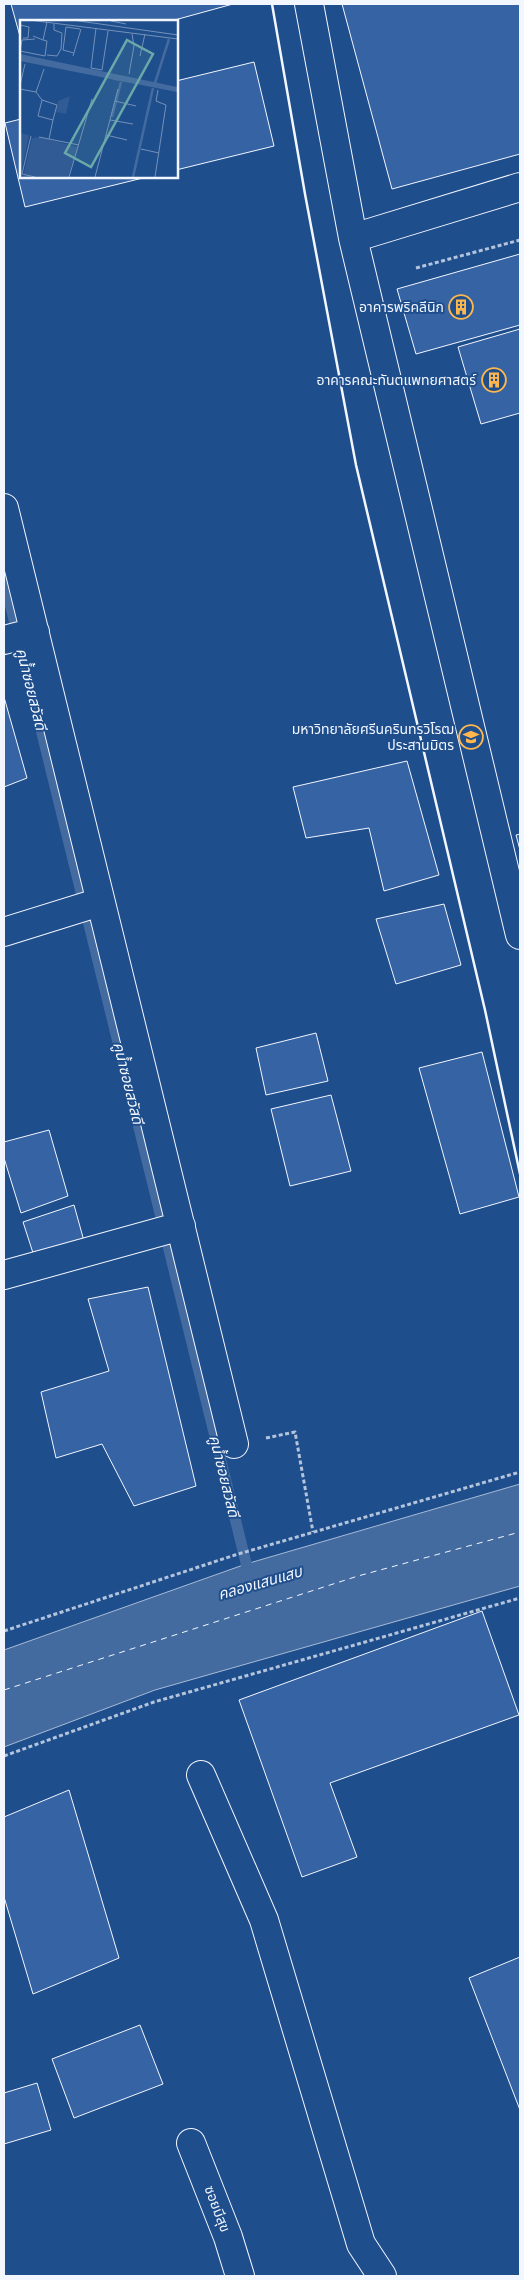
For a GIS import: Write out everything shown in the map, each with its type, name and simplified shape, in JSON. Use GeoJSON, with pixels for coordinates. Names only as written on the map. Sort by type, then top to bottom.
{"type":"FeatureCollection","features":[{"type":"Feature","properties":{"kind":"street"},"geometry":{"type":"LineString","coordinates":[[309,4],[353,238],[520,935]]}},
{"type":"Feature","properties":{"kind":"street"},"geometry":{"type":"LineString","coordinates":[[353,238],[520,188]]}},
{"type":"Feature","properties":{"kind":"street"},"geometry":{"type":"LineString","coordinates":[[4,508],[21,636],[88,906],[179,1226],[234,1444]]}},
{"type":"Feature","properties":{"kind":"street"},"geometry":{"type":"LineString","coordinates":[[4,932],[88,906]]}},
{"type":"Feature","properties":{"kind":"street"},"geometry":{"type":"LineString","coordinates":[[4,1275],[179,1226]]}},
{"type":"Feature","properties":{"kind":"street"},"geometry":{"type":"LineString","coordinates":[[201,1775],[264,1920],[361,2244],[382,2276]]}},
{"type":"Feature","properties":{"kind":"street","name":"ซอยมีสุข"},"geometry":{"type":"LineString","coordinates":[[191,2143],[228,2237],[240,2276]]}},
{"type":"Feature","properties":{"kind":"path"},"geometry":{"type":"LineString","coordinates":[[416,268],[520,240]]}},
{"type":"Feature","properties":{"kind":"path"},"geometry":{"type":"LineString","coordinates":[[234,1444],[295,1432],[314,1532]]}},
{"type":"Feature","properties":{"kind":"path"},"geometry":{"type":"LineString","coordinates":[[4,1631],[235,1556],[520,1472]]}},
{"type":"Feature","properties":{"kind":"path"},"geometry":{"type":"LineString","coordinates":[[4,1756],[154,1702],[520,1598]]}},
{"type":"Feature","properties":{"kind":"water","name":"คลองแสนแสบ"},"geometry":{"type":"Polygon","coordinates":[[[520,1484],[520,1586],[155,1690],[4,1747],[4,1650],[246,1564],[520,1484]]]}},
{"type":"Feature","properties":{"kind":"building"},"geometry":{"type":"Polygon","coordinates":[[[11,4],[233,4],[175,20],[20,20],[20,36],[11,4]]]}},
{"type":"Feature","properties":{"kind":"building"},"geometry":{"type":"Polygon","coordinates":[[[342,4],[520,4],[520,154],[392,189],[342,4]]]}},
{"type":"Feature","properties":{"kind":"building"},"geometry":{"type":"Polygon","coordinates":[[[254,62],[274,146],[178,170],[178,81],[254,62]]]}},
{"type":"Feature","properties":{"kind":"building"},"geometry":{"type":"Polygon","coordinates":[[[20,119],[20,178],[143,178],[25,207],[5,123],[20,119]]]}},
{"type":"Feature","properties":{"kind":"building","name":"อาคารพริคลีนิก"},"geometry":{"type":"Polygon","coordinates":[[[520,254],[520,325],[416,354],[397,289],[520,254]]]}},
{"type":"Feature","properties":{"kind":"building","name":"อาคารคณะทันตแพทยศาสตร์"},"geometry":{"type":"Polygon","coordinates":[[[520,329],[520,413],[481,424],[458,347],[520,329]]]}},
{"type":"Feature","properties":{"kind":"building"},"geometry":{"type":"Polygon","coordinates":[[[4,697],[27,778],[4,787],[4,697]]]}},
{"type":"Feature","properties":{"kind":"building"},"geometry":{"type":"Polygon","coordinates":[[[407,761],[439,875],[384,891],[369,828],[306,838],[293,787],[407,761]]]}},
{"type":"Feature","properties":{"kind":"building"},"geometry":{"type":"Polygon","coordinates":[[[520,834],[520,850],[516,835],[520,834]]]}},
{"type":"Feature","properties":{"kind":"building"},"geometry":{"type":"Polygon","coordinates":[[[444,904],[461,965],[396,984],[376,919],[444,904]]]}},
{"type":"Feature","properties":{"kind":"building"},"geometry":{"type":"Polygon","coordinates":[[[316,1033],[328,1081],[266,1095],[256,1048],[316,1033]]]}},
{"type":"Feature","properties":{"kind":"building"},"geometry":{"type":"Polygon","coordinates":[[[482,1052],[519,1197],[460,1214],[419,1068],[482,1052]]]}},
{"type":"Feature","properties":{"kind":"building"},"geometry":{"type":"Polygon","coordinates":[[[331,1095],[351,1171],[290,1186],[271,1109],[331,1095]]]}},
{"type":"Feature","properties":{"kind":"building"},"geometry":{"type":"Polygon","coordinates":[[[49,1130],[68,1196],[21,1213],[4,1158],[4,1142],[49,1130]]]}},
{"type":"Feature","properties":{"kind":"building"},"geometry":{"type":"Polygon","coordinates":[[[74,1205],[84,1241],[34,1256],[23,1222],[74,1205]]]}},
{"type":"Feature","properties":{"kind":"building"},"geometry":{"type":"Polygon","coordinates":[[[148,1287],[196,1486],[134,1506],[102,1444],[56,1458],[41,1392],[109,1371],[88,1299],[148,1287]]]}},
{"type":"Feature","properties":{"kind":"building"},"geometry":{"type":"Polygon","coordinates":[[[482,1611],[519,1715],[330,1783],[357,1857],[302,1877],[239,1700],[482,1611]]]}},
{"type":"Feature","properties":{"kind":"building"},"geometry":{"type":"Polygon","coordinates":[[[69,1790],[119,1958],[33,1994],[4,1897],[4,1817],[69,1790]]]}},
{"type":"Feature","properties":{"kind":"building"},"geometry":{"type":"Polygon","coordinates":[[[520,1957],[520,2110],[469,1978],[520,1957]]]}},
{"type":"Feature","properties":{"kind":"building"},"geometry":{"type":"Polygon","coordinates":[[[140,2025],[163,2084],[74,2118],[52,2059],[140,2025]]]}},
{"type":"Feature","properties":{"kind":"building"},"geometry":{"type":"Polygon","coordinates":[[[37,2083],[51,2130],[4,2144],[4,2093],[37,2083]]]}},
{"type":"Feature","properties":{"kind":"waterway","name":"คูน้ำซอยสวัสดี"},"geometry":{"type":"LineString","coordinates":[[4,579],[250,1579]]}},
{"type":"Feature","properties":{"kind":"ferry route"},"geometry":{"type":"LineString","coordinates":[[4,1690],[358,1576],[520,1532]]}},
{"type":"Feature","properties":{"kind":"wall"},"geometry":{"type":"LineString","coordinates":[[272,4],[305,194],[356,465],[485,1010],[520,1174]]}},
{"type":"Feature","properties":{"kind":"place","name":"อาคารพริคลีนิก"},"geometry":{"type":"Point","coordinates":[461,307]}},
{"type":"Feature","properties":{"kind":"place","name":"อาคารคณะทันตแพทยศาสตร์"},"geometry":{"type":"Point","coordinates":[494,380]}},
{"type":"Feature","properties":{"kind":"place","name":"มหาวิทยาลัยศรีนครินทรวิโรฒ ประสานมิตร"},"geometry":{"type":"Point","coordinates":[471,737]}}]}
